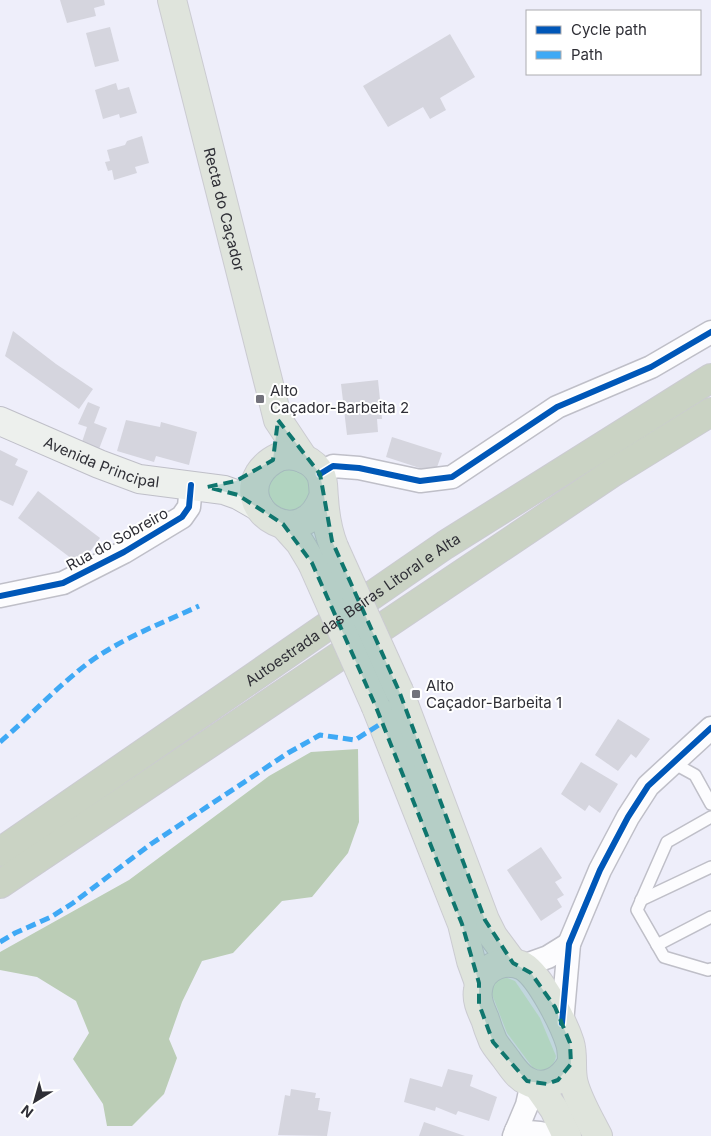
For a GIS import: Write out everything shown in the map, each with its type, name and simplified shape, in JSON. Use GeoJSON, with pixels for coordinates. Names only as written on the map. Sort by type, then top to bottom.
{"type":"FeatureCollection","features":[{"type":"Feature","properties":{"kind":"highway","name":"Autoestrada das Beiras Litoral e Alta"},"geometry":{"type":"LineString","coordinates":[[0,852],[445,545],[711,378]]}},
{"type":"Feature","properties":{"kind":"highway","name":"Autoestrada das Beiras Litoral e Alta"},"geometry":{"type":"LineString","coordinates":[[0,884],[604,478],[711,412]]}},
{"type":"Feature","properties":{"kind":"main road","name":"Recta do Caçador"},"geometry":{"type":"LineString","coordinates":[[172,0],[278,420]]}},
{"type":"Feature","properties":{"kind":"main road"},"geometry":{"type":"LineString","coordinates":[[278,420],[268,463],[254,484],[259,507],[274,521],[283,524],[304,522],[316,511],[316,477]]}},
{"type":"Feature","properties":{"kind":"main road"},"geometry":{"type":"LineString","coordinates":[[278,420],[316,477],[334,546],[399,691],[485,920],[494,936],[518,965],[531,973],[555,1007],[570,1043],[574,1085],[598,1136]]}},
{"type":"Feature","properties":{"kind":"main road","name":"Avenida Principal"},"geometry":{"type":"LineString","coordinates":[[0,422],[139,479],[224,490],[238,495],[259,507]]}},
{"type":"Feature","properties":{"kind":"main road"},"geometry":{"type":"LineString","coordinates":[[268,463],[288,456],[316,477]]}},
{"type":"Feature","properties":{"kind":"main road","name":"Avenida Principal"},"geometry":{"type":"LineString","coordinates":[[199,486],[236,481],[268,463]]}},
{"type":"Feature","properties":{"kind":"main road"},"geometry":{"type":"LineString","coordinates":[[283,524],[300,543],[312,564],[376,708],[462,924],[471,961],[479,983]]}},
{"type":"Feature","properties":{"kind":"main road"},"geometry":{"type":"LineString","coordinates":[[518,965],[502,963],[492,967],[484,974],[479,983],[477,994],[479,1004],[493,1042],[518,1074],[526,1081],[534,1084],[547,1084],[558,1080],[565,1074],[571,1064]]}},
{"type":"Feature","properties":{"kind":"main road"},"geometry":{"type":"LineString","coordinates":[[534,1084],[554,1109],[567,1136]]}},
{"type":"Feature","properties":{"kind":"street"},"geometry":{"type":"LineString","coordinates":[[316,477],[333,466],[359,468],[420,481],[452,477],[557,407],[651,367],[711,332]]}},
{"type":"Feature","properties":{"kind":"street","name":"Rua do Sobreiro"},"geometry":{"type":"LineString","coordinates":[[0,596],[63,583],[124,552],[182,517],[199,486]]}},
{"type":"Feature","properties":{"kind":"street"},"geometry":{"type":"LineString","coordinates":[[562,1023],[569,944],[600,870],[628,817],[648,786],[710,732]]}},
{"type":"Feature","properties":{"kind":"street"},"geometry":{"type":"LineString","coordinates":[[518,965],[548,957],[569,944]]}},
{"type":"Feature","properties":{"kind":"street"},"geometry":{"type":"LineString","coordinates":[[534,1084],[515,1134],[540,1132],[553,1136]]}},
{"type":"Feature","properties":{"kind":"lane"},"geometry":{"type":"LineString","coordinates":[[673,763],[695,775],[711,804]]}},
{"type":"Feature","properties":{"kind":"lane"},"geometry":{"type":"LineString","coordinates":[[711,817],[667,842],[637,910],[664,956],[708,970],[711,969]]}},
{"type":"Feature","properties":{"kind":"lane"},"geometry":{"type":"LineString","coordinates":[[641,900],[711,867]]}},
{"type":"Feature","properties":{"kind":"lane"},"geometry":{"type":"LineString","coordinates":[[656,945],[711,918]]}},
{"type":"Feature","properties":{"kind":"highlighted area"},"geometry":{"type":"Polygon","coordinates":[[[278,420],[320,474],[332,541],[399,691],[485,920],[513,963],[531,973],[555,1007],[570,1043],[571,1064],[558,1080],[547,1084],[527,1081],[493,1042],[479,1004],[479,983],[462,924],[376,707],[312,563],[283,524],[238,495],[207,487],[236,481],[273,460],[278,420]]]}},
{"type":"Feature","properties":{"kind":"green space"},"geometry":{"type":"Polygon","coordinates":[[[288,466],[303,471],[312,483],[307,506],[286,513],[269,500],[268,486],[270,478],[288,466]]]}},
{"type":"Feature","properties":{"kind":"green space"},"geometry":{"type":"Polygon","coordinates":[[[358,749],[359,822],[348,853],[312,897],[282,901],[233,953],[202,961],[182,1002],[169,1039],[177,1058],[164,1094],[132,1126],[107,1126],[103,1104],[73,1059],[89,1033],[76,1001],[37,977],[0,970],[0,952],[129,880],[269,776],[311,752],[358,749]]]}},
{"type":"Feature","properties":{"kind":"green space"},"geometry":{"type":"Polygon","coordinates":[[[505,977],[515,981],[540,1018],[556,1056],[553,1064],[545,1070],[533,1068],[507,1033],[491,992],[495,982],[505,977]]]}},
{"type":"Feature","properties":{"kind":"building"},"geometry":{"type":"Polygon","coordinates":[[[60,0],[104,0],[105,5],[94,8],[96,16],[67,23],[60,0]]]}},
{"type":"Feature","properties":{"kind":"building"},"geometry":{"type":"Polygon","coordinates":[[[110,27],[119,61],[95,67],[86,33],[110,27]]]}},
{"type":"Feature","properties":{"kind":"building"},"geometry":{"type":"Polygon","coordinates":[[[450,34],[475,77],[440,98],[446,110],[430,119],[423,107],[388,127],[363,86],[450,34]]]}},
{"type":"Feature","properties":{"kind":"building"},"geometry":{"type":"Polygon","coordinates":[[[116,83],[118,90],[129,87],[137,113],[120,118],[119,114],[103,119],[95,90],[116,83]]]}},
{"type":"Feature","properties":{"kind":"building"},"geometry":{"type":"Polygon","coordinates":[[[142,136],[149,163],[135,167],[137,173],[114,180],[112,170],[108,171],[105,162],[110,161],[107,150],[125,145],[127,141],[142,136]]]}},
{"type":"Feature","properties":{"kind":"building"},"geometry":{"type":"Polygon","coordinates":[[[13,331],[93,389],[79,409],[5,356],[13,331]]]}},
{"type":"Feature","properties":{"kind":"building"},"geometry":{"type":"Polygon","coordinates":[[[378,380],[382,419],[377,419],[378,432],[347,435],[341,384],[378,380]]]}},
{"type":"Feature","properties":{"kind":"building"},"geometry":{"type":"Polygon","coordinates":[[[88,402],[100,407],[94,423],[107,428],[99,449],[82,442],[87,427],[78,424],[88,402]]]}},
{"type":"Feature","properties":{"kind":"building"},"geometry":{"type":"Polygon","coordinates":[[[126,420],[160,427],[161,422],[197,432],[189,465],[156,456],[154,462],[117,451],[126,420]]]}},
{"type":"Feature","properties":{"kind":"building"},"geometry":{"type":"Polygon","coordinates":[[[392,437],[442,453],[435,473],[386,457],[392,437]]]}},
{"type":"Feature","properties":{"kind":"building"},"geometry":{"type":"Polygon","coordinates":[[[0,450],[18,459],[15,465],[28,471],[13,506],[0,500],[0,450]]]}},
{"type":"Feature","properties":{"kind":"building"},"geometry":{"type":"Polygon","coordinates":[[[38,491],[100,538],[80,565],[18,518],[38,491]]]}},
{"type":"Feature","properties":{"kind":"building"},"geometry":{"type":"Polygon","coordinates":[[[618,719],[650,739],[636,758],[631,754],[618,771],[595,755],[618,719]]]}},
{"type":"Feature","properties":{"kind":"building"},"geometry":{"type":"Polygon","coordinates":[[[581,762],[618,784],[600,813],[589,805],[585,811],[561,794],[581,762]]]}},
{"type":"Feature","properties":{"kind":"building"},"geometry":{"type":"Polygon","coordinates":[[[541,847],[562,878],[555,882],[564,895],[557,899],[562,907],[541,921],[507,870],[541,847]]]}},
{"type":"Feature","properties":{"kind":"building"},"geometry":{"type":"Polygon","coordinates":[[[448,1069],[473,1075],[470,1086],[497,1097],[489,1121],[458,1111],[456,1115],[436,1107],[435,1111],[404,1102],[410,1078],[442,1087],[448,1069]]]}},
{"type":"Feature","properties":{"kind":"building"},"geometry":{"type":"Polygon","coordinates":[[[291,1089],[316,1093],[315,1098],[320,1098],[318,1110],[331,1112],[327,1136],[278,1135],[285,1095],[290,1096],[291,1089]]]}},
{"type":"Feature","properties":{"kind":"building"},"geometry":{"type":"Polygon","coordinates":[[[424,1122],[465,1136],[419,1136],[424,1122]]]}},
{"type":"Feature","properties":{"kind":"marked path"},"geometry":{"type":"LineString","coordinates":[[0,742],[67,680],[91,661],[120,643],[199,606]]}},
{"type":"Feature","properties":{"kind":"marked path"},"geometry":{"type":"LineString","coordinates":[[0,942],[51,917],[73,903],[151,844],[288,753],[320,735],[355,740],[382,723]]}},
{"type":"Feature","properties":{"kind":"cycle path"},"geometry":{"type":"LineString","coordinates":[[320,474],[333,466],[359,468],[420,481],[452,477],[557,407],[651,367],[711,332]]}},
{"type":"Feature","properties":{"kind":"cycle path"},"geometry":{"type":"LineString","coordinates":[[0,596],[63,583],[124,552],[182,517],[189,507],[191,485]]}},
{"type":"Feature","properties":{"kind":"cycle path"},"geometry":{"type":"LineString","coordinates":[[562,1023],[569,944],[600,870],[628,817],[648,786],[711,728]]}},
{"type":"Feature","properties":{"kind":"place","name":"Alto Caçador-Barbeita 2"},"geometry":{"type":"Point","coordinates":[260,399]}},
{"type":"Feature","properties":{"kind":"place","name":"Alto Caçador-Barbeita 1"},"geometry":{"type":"Point","coordinates":[416,694]}}]}
